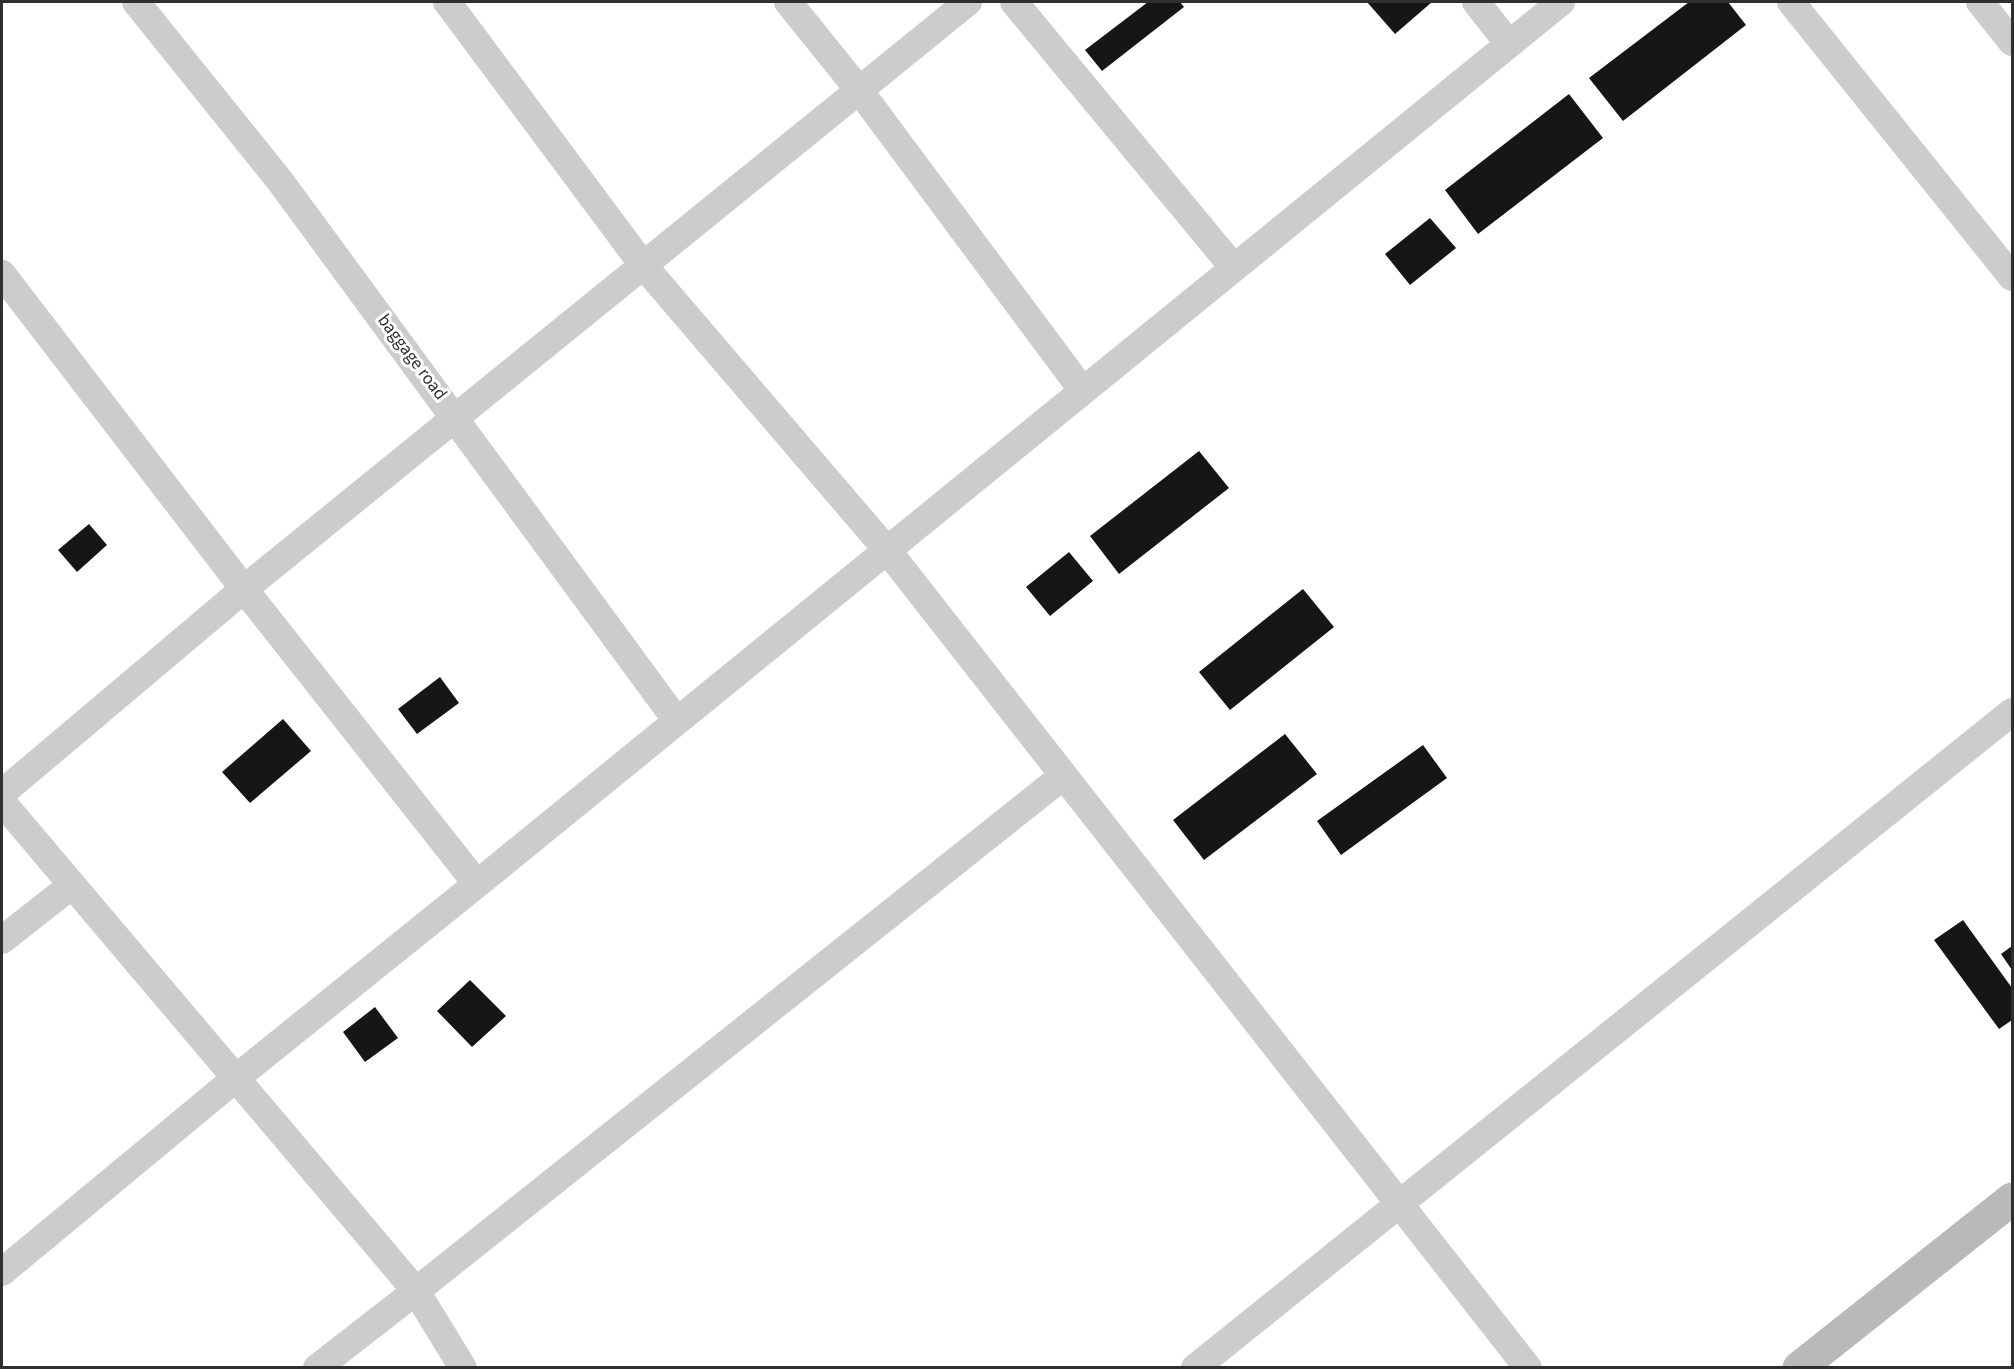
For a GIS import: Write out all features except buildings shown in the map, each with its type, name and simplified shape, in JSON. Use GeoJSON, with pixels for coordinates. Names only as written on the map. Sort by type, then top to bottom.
{"type":"FeatureCollection","features":[{"type":"Feature","properties":{"kind":"street","name":"baggage road"},"geometry":{"type":"LineString","coordinates":[[136,2],[280,181],[677,721]]}},
{"type":"Feature","properties":{"kind":"street"},"geometry":{"type":"LineString","coordinates":[[447,2],[643,265],[887,550],[1528,1368]]}},
{"type":"Feature","properties":{"kind":"street"},"geometry":{"type":"LineString","coordinates":[[788,2],[859,90],[1083,391]]}},
{"type":"Feature","properties":{"kind":"street"},"geometry":{"type":"LineString","coordinates":[[2,793],[244,589],[968,2]]}},
{"type":"Feature","properties":{"kind":"street"},"geometry":{"type":"LineString","coordinates":[[1014,2],[1234,268]]}},
{"type":"Feature","properties":{"kind":"street"},"geometry":{"type":"LineString","coordinates":[[1476,2],[1509,44]]}},
{"type":"Feature","properties":{"kind":"street"},"geometry":{"type":"LineString","coordinates":[[2,1272],[236,1078],[1561,2]]}},
{"type":"Feature","properties":{"kind":"street"},"geometry":{"type":"LineString","coordinates":[[1791,2],[2013,277]]}},
{"type":"Feature","properties":{"kind":"street"},"geometry":{"type":"LineString","coordinates":[[1980,2],[2013,42]]}},
{"type":"Feature","properties":{"kind":"street"},"geometry":{"type":"LineString","coordinates":[[2,274],[244,589],[477,884]]}},
{"type":"Feature","properties":{"kind":"street"},"geometry":{"type":"LineString","coordinates":[[1195,1368],[2013,712]]}},
{"type":"Feature","properties":{"kind":"street"},"geometry":{"type":"LineString","coordinates":[[317,1368],[1063,776]]}},
{"type":"Feature","properties":{"kind":"street"},"geometry":{"type":"LineString","coordinates":[[2,802],[416,1291],[463,1368]]}},
{"type":"Feature","properties":{"kind":"street"},"geometry":{"type":"LineString","coordinates":[[2,940],[72,885]]}},
{"type":"Feature","properties":{"kind":"street"},"geometry":{"type":"LineString","coordinates":[[1799,1368],[2013,1199]]}}]}
